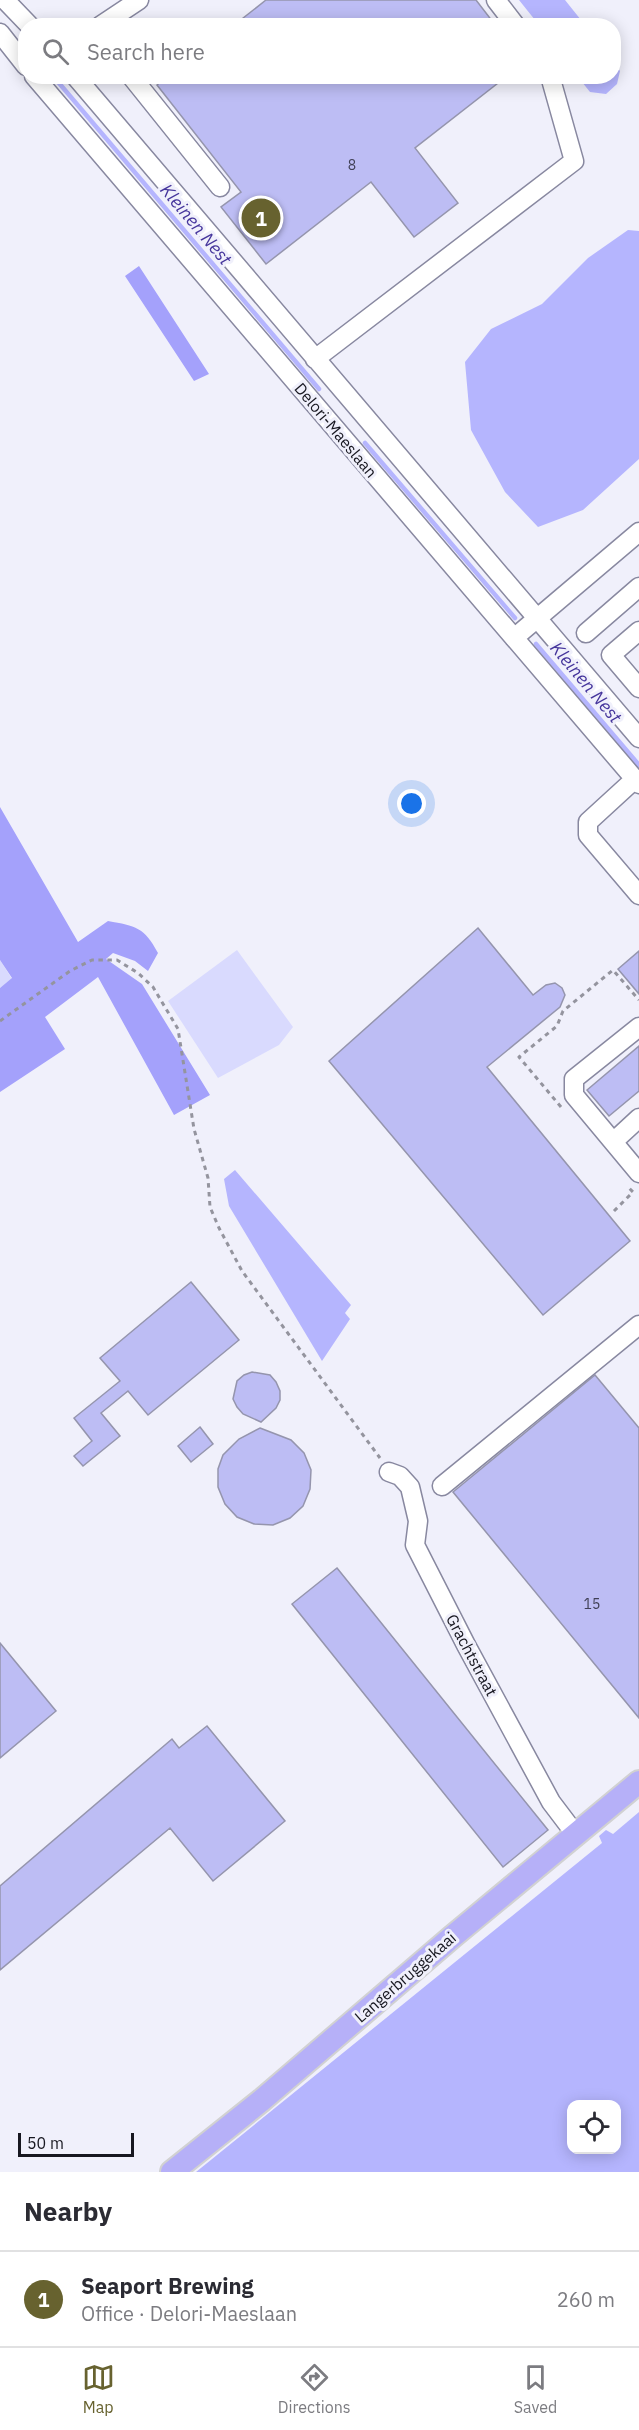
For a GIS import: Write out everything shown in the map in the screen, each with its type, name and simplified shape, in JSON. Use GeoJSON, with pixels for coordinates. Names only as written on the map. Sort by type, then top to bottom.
{"type":"FeatureCollection","features":[{"type":"Feature","properties":{"kind":"main road","name":"Langerbruggekaai"},"geometry":{"type":"LineString","coordinates":[[172,2172],[262,2100],[452,1937],[639,1782]]}},
{"type":"Feature","properties":{"kind":"street"},"geometry":{"type":"LineString","coordinates":[[5,0],[22,18]]}},
{"type":"Feature","properties":{"kind":"street"},"geometry":{"type":"LineString","coordinates":[[112,18],[139,0]]}},
{"type":"Feature","properties":{"kind":"street"},"geometry":{"type":"LineString","coordinates":[[496,0],[510,18]]}},
{"type":"Feature","properties":{"kind":"street"},"geometry":{"type":"LineString","coordinates":[[0,33],[18,56]]}},
{"type":"Feature","properties":{"kind":"street","name":"Delori-Maeslaan"},"geometry":{"type":"LineString","coordinates":[[41,84],[637,781]]}},
{"type":"Feature","properties":{"kind":"street","name":"Delori-Maeslaan"},"geometry":{"type":"LineString","coordinates":[[82,84],[639,738]]}},
{"type":"Feature","properties":{"kind":"street"},"geometry":{"type":"LineString","coordinates":[[137,84],[220,187]]}},
{"type":"Feature","properties":{"kind":"street"},"geometry":{"type":"LineString","coordinates":[[315,359],[574,161],[552,84]]}},
{"type":"Feature","properties":{"kind":"street"},"geometry":{"type":"LineString","coordinates":[[514,638],[639,532]]}},
{"type":"Feature","properties":{"kind":"street"},"geometry":{"type":"LineString","coordinates":[[586,633],[639,587]]}},
{"type":"Feature","properties":{"kind":"street"},"geometry":{"type":"LineString","coordinates":[[639,631],[611,655],[639,688]]}},
{"type":"Feature","properties":{"kind":"street"},"geometry":{"type":"LineString","coordinates":[[637,781],[588,822],[588,835],[639,895]]}},
{"type":"Feature","properties":{"kind":"street"},"geometry":{"type":"LineString","coordinates":[[639,1027],[574,1079],[574,1095],[639,1173]]}},
{"type":"Feature","properties":{"kind":"street"},"geometry":{"type":"LineString","coordinates":[[613,1142],[639,1118]]}},
{"type":"Feature","properties":{"kind":"street"},"geometry":{"type":"LineString","coordinates":[[442,1486],[639,1325]]}},
{"type":"Feature","properties":{"kind":"street","name":"Grachtstraat"},"geometry":{"type":"LineString","coordinates":[[389,1472],[400,1476],[410,1487],[418,1521],[415,1545],[466,1646],[551,1802],[576,1835]]}},
{"type":"Feature","properties":{"kind":"path"},"geometry":{"type":"LineString","coordinates":[[0,1021],[70,971],[92,960],[117,960],[138,972],[153,987],[178,1029],[194,1129],[208,1178],[210,1207],[219,1228],[242,1271],[389,1472]]}},
{"type":"Feature","properties":{"kind":"shaded area"},"geometry":{"type":"Polygon","coordinates":[[[139,266],[209,374],[194,381],[125,276],[139,266]]]}},
{"type":"Feature","properties":{"kind":"shaded area"},"geometry":{"type":"Polygon","coordinates":[[[0,807],[78,942],[108,921],[132,926],[148,938],[158,953],[148,971],[135,961],[113,953],[106,959],[142,984],[210,1095],[174,1115],[98,977],[45,1017],[65,1049],[0,1092],[0,988],[12,978],[0,960],[0,807]]]}},
{"type":"Feature","properties":{"kind":"shaded area"},"geometry":{"type":"Polygon","coordinates":[[[237,950],[293,1027],[279,1045],[218,1078],[168,1001],[237,950]]]}},
{"type":"Feature","properties":{"kind":"shaded area"},"geometry":{"type":"Polygon","coordinates":[[[0,960],[12,979],[0,988],[0,960]]]}},
{"type":"Feature","properties":{"kind":"water"},"geometry":{"type":"Polygon","coordinates":[[[519,0],[565,0],[579,18],[533,18],[519,0]]]}},
{"type":"Feature","properties":{"kind":"water"},"geometry":{"type":"Polygon","coordinates":[[[584,84],[617,84],[606,94],[590,92],[584,84]]]}},
{"type":"Feature","properties":{"kind":"water"},"geometry":{"type":"Polygon","coordinates":[[[628,230],[639,231],[639,459],[583,510],[538,527],[505,492],[471,430],[465,362],[491,329],[542,304],[588,258],[628,230]]]}},
{"type":"Feature","properties":{"kind":"water"},"geometry":{"type":"Polygon","coordinates":[[[235,1170],[351,1305],[345,1313],[350,1319],[322,1361],[229,1206],[224,1179],[235,1170]]]}},
{"type":"Feature","properties":{"kind":"water"},"geometry":{"type":"Polygon","coordinates":[[[639,1812],[639,2172],[196,2172],[602,1843],[599,1836],[606,1830],[613,1834],[639,1812]]]}},
{"type":"Feature","properties":{"kind":"building"},"geometry":{"type":"Polygon","coordinates":[[[266,0],[476,0],[490,18],[243,18],[266,0]]]}},
{"type":"Feature","properties":{"kind":"building"},"geometry":{"type":"Polygon","coordinates":[[[497,84],[415,148],[458,203],[414,237],[371,182],[266,264],[221,207],[241,192],[157,85],[497,84]]]}},
{"type":"Feature","properties":{"kind":"building"},"geometry":{"type":"Polygon","coordinates":[[[478,928],[533,995],[546,985],[555,983],[562,988],[565,995],[560,1007],[487,1067],[630,1241],[543,1315],[329,1061],[478,928]]]}},
{"type":"Feature","properties":{"kind":"building"},"geometry":{"type":"Polygon","coordinates":[[[639,951],[639,994],[618,969],[639,951]]]}},
{"type":"Feature","properties":{"kind":"building"},"geometry":{"type":"Polygon","coordinates":[[[639,1046],[639,1091],[609,1116],[587,1090],[639,1046]]]}},
{"type":"Feature","properties":{"kind":"building"},"geometry":{"type":"Polygon","coordinates":[[[191,1282],[239,1340],[148,1415],[128,1391],[101,1413],[120,1436],[83,1466],[74,1456],[92,1441],[74,1418],[120,1381],[100,1358],[191,1282]]]}},
{"type":"Feature","properties":{"kind":"building"},"geometry":{"type":"Polygon","coordinates":[[[252,1372],[270,1375],[280,1391],[280,1400],[276,1408],[261,1422],[243,1414],[233,1399],[237,1381],[252,1372]]]}},
{"type":"Feature","properties":{"kind":"building"},"geometry":{"type":"Polygon","coordinates":[[[595,1375],[639,1428],[639,1718],[453,1492],[595,1375]]]}},
{"type":"Feature","properties":{"kind":"building"},"geometry":{"type":"Polygon","coordinates":[[[200,1427],[213,1444],[191,1462],[178,1446],[200,1427]]]}},
{"type":"Feature","properties":{"kind":"building"},"geometry":{"type":"Polygon","coordinates":[[[260,1428],[291,1440],[304,1453],[311,1470],[310,1489],[303,1506],[290,1518],[273,1525],[254,1524],[237,1517],[225,1504],[218,1487],[218,1469],[223,1455],[239,1439],[260,1428]]]}},
{"type":"Feature","properties":{"kind":"building"},"geometry":{"type":"Polygon","coordinates":[[[337,1568],[548,1830],[503,1867],[292,1604],[337,1568]]]}},
{"type":"Feature","properties":{"kind":"building"},"geometry":{"type":"Polygon","coordinates":[[[0,1643],[56,1711],[0,1758],[0,1643]]]}},
{"type":"Feature","properties":{"kind":"building"},"geometry":{"type":"Polygon","coordinates":[[[207,1726],[285,1821],[213,1881],[170,1828],[0,1970],[0,1886],[172,1739],[179,1748],[207,1726]]]}},
{"type":"Feature","properties":{"kind":"waterway","name":"Kleinen Nest"},"geometry":{"type":"LineString","coordinates":[[60,84],[319,389]]}},
{"type":"Feature","properties":{"kind":"waterway","name":"Kleinen Nest"},"geometry":{"type":"LineString","coordinates":[[365,443],[515,618]]}},
{"type":"Feature","properties":{"kind":"waterway","name":"Kleinen Nest"},"geometry":{"type":"LineString","coordinates":[[536,644],[639,765]]}},
{"type":"Feature","properties":{"kind":"place","name":"Seaport Brewing"},"geometry":{"type":"Point","coordinates":[261,218]}}]}
